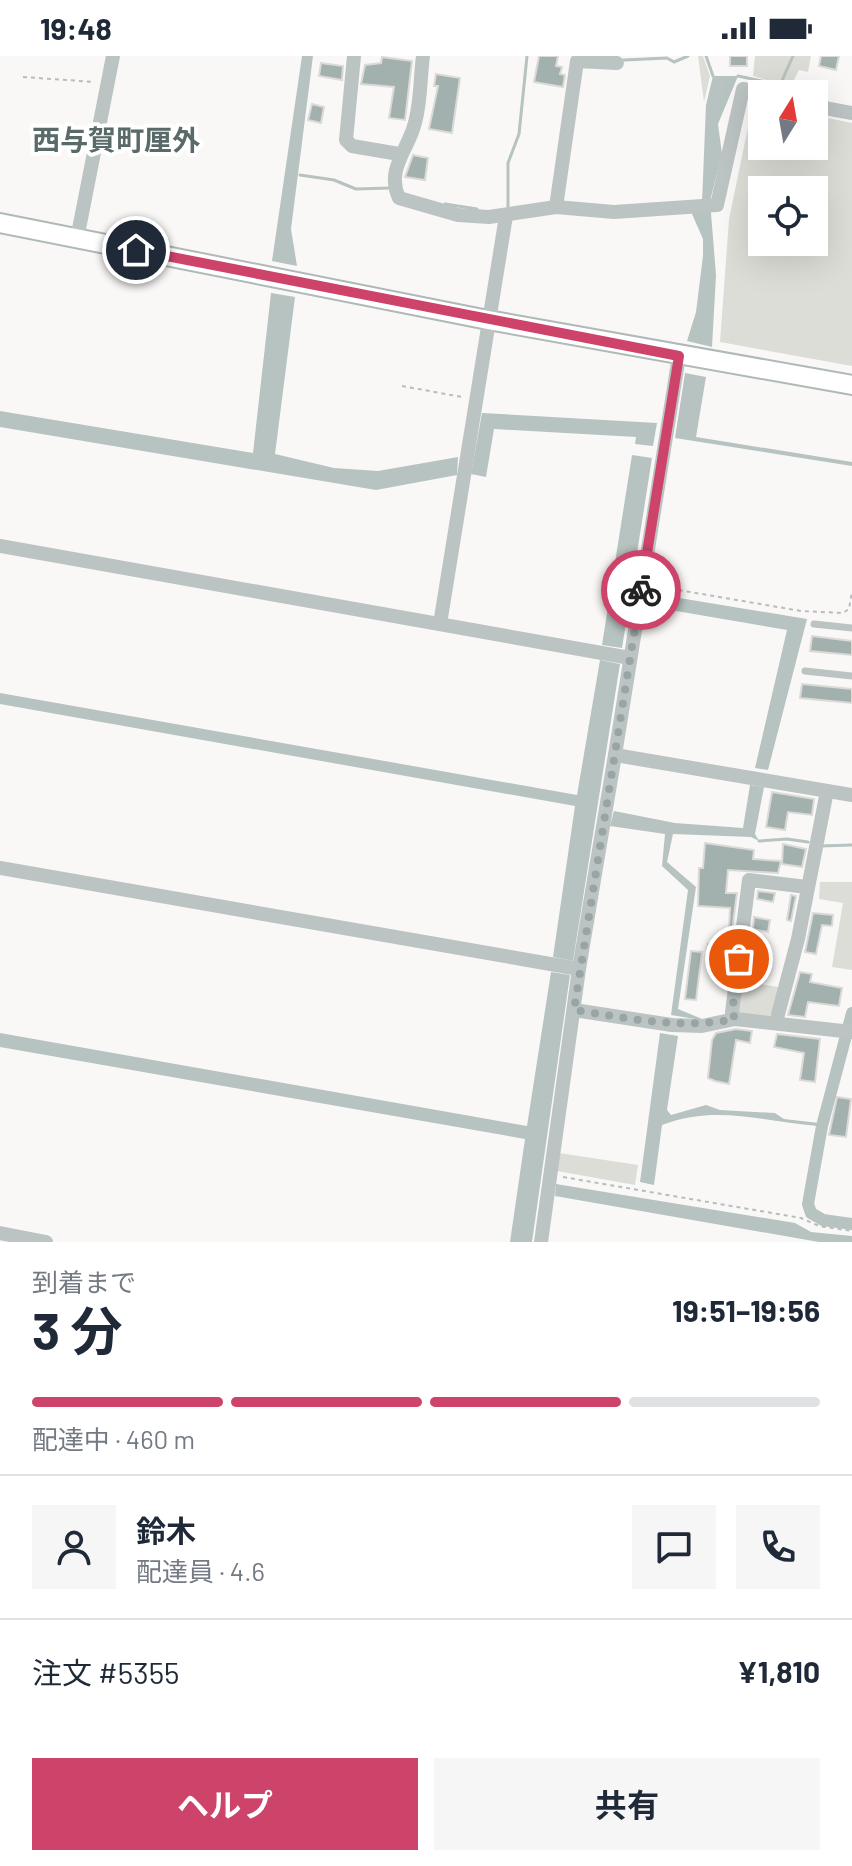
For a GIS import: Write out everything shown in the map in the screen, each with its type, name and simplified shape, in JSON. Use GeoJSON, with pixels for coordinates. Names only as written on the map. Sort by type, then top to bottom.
{"type":"FeatureCollection","features":[{"type":"Feature","properties":{"kind":"street"},"geometry":{"type":"LineString","coordinates":[[77,239],[113,56]]}},
{"type":"Feature","properties":{"kind":"street"},"geometry":{"type":"LineString","coordinates":[[354,56],[346,140],[352,146],[399,154]]}},
{"type":"Feature","properties":{"kind":"street"},"geometry":{"type":"LineString","coordinates":[[423,56],[414,127],[399,154],[394,180],[399,198],[458,215],[506,216],[556,207],[614,212],[717,205],[743,89],[748,90]]}},
{"type":"Feature","properties":{"kind":"street"},"geometry":{"type":"LineString","coordinates":[[556,207],[577,58],[617,63]]}},
{"type":"Feature","properties":{"kind":"street"},"geometry":{"type":"LineString","coordinates":[[828,109],[852,113]]}},
{"type":"Feature","properties":{"kind":"street"},"geometry":{"type":"LineString","coordinates":[[440,624],[506,216]]}},
{"type":"Feature","properties":{"kind":"street"},"geometry":{"type":"LineString","coordinates":[[0,223],[488,320],[852,385]]}},
{"type":"Feature","properties":{"kind":"street"},"geometry":{"type":"LineString","coordinates":[[541,1242],[579,969],[679,356]]}},
{"type":"Feature","properties":{"kind":"street"},"geometry":{"type":"LineString","coordinates":[[0,546],[630,658]]}},
{"type":"Feature","properties":{"kind":"street"},"geometry":{"type":"LineString","coordinates":[[615,755],[852,795]]}},
{"type":"Feature","properties":{"kind":"street"},"geometry":{"type":"LineString","coordinates":[[776,1022],[827,791]]}},
{"type":"Feature","properties":{"kind":"street"},"geometry":{"type":"LineString","coordinates":[[0,868],[579,969]]}},
{"type":"Feature","properties":{"kind":"street"},"geometry":{"type":"LineString","coordinates":[[735,1019],[732,1012],[749,880],[807,887]]}},
{"type":"Feature","properties":{"kind":"street"},"geometry":{"type":"LineString","coordinates":[[574,1010],[672,1025],[702,1026],[735,1019],[847,1032]]}},
{"type":"Feature","properties":{"kind":"street"},"geometry":{"type":"LineString","coordinates":[[0,1233],[46,1242]]}},
{"type":"Feature","properties":{"kind":"lane"},"geometry":{"type":"LineString","coordinates":[[814,624],[852,628]]}},
{"type":"Feature","properties":{"kind":"lane"},"geometry":{"type":"LineString","coordinates":[[805,671],[852,676]]}},
{"type":"Feature","properties":{"kind":"path"},"geometry":{"type":"LineString","coordinates":[[23,77],[108,83]]}},
{"type":"Feature","properties":{"kind":"path"},"geometry":{"type":"LineString","coordinates":[[402,386],[475,400]]}},
{"type":"Feature","properties":{"kind":"path"},"geometry":{"type":"LineString","coordinates":[[642,584],[801,611],[843,613],[849,609],[852,591]]}},
{"type":"Feature","properties":{"kind":"path"},"geometry":{"type":"LineString","coordinates":[[550,1174],[801,1218],[819,1226],[852,1231]]}},
{"type":"Feature","properties":{"kind":"shaded area"},"geometry":{"type":"Polygon","coordinates":[[[302,56],[313,56],[291,229],[297,266],[272,261],[302,56]]]}},
{"type":"Feature","properties":{"kind":"shaded area"},"geometry":{"type":"Polygon","coordinates":[[[698,56],[703,56],[710,76],[704,102],[698,56]]]}},
{"type":"Feature","properties":{"kind":"shaded area"},"geometry":{"type":"Polygon","coordinates":[[[755,56],[811,56],[808,72],[799,70],[794,80],[766,80],[753,76],[755,56]]]}},
{"type":"Feature","properties":{"kind":"shaded area"},"geometry":{"type":"Polygon","coordinates":[[[713,76],[738,76],[718,124],[722,154],[710,201],[716,275],[712,347],[687,341],[696,312],[703,256],[703,239],[692,214],[702,202],[706,105],[713,76]]]}},
{"type":"Feature","properties":{"kind":"shaded area"},"geometry":{"type":"Polygon","coordinates":[[[828,118],[852,123],[852,366],[720,342],[729,219],[748,127],[748,160],[828,160],[828,118]]]}},
{"type":"Feature","properties":{"kind":"shaded area"},"geometry":{"type":"Polygon","coordinates":[[[271,293],[295,297],[275,454],[334,468],[378,471],[458,457],[457,475],[376,490],[0,427],[0,411],[253,453],[271,293]]]}},
{"type":"Feature","properties":{"kind":"shaded area"},"geometry":{"type":"Polygon","coordinates":[[[685,373],[706,377],[696,437],[852,462],[852,466],[675,438],[685,373]]]}},
{"type":"Feature","properties":{"kind":"shaded area"},"geometry":{"type":"Polygon","coordinates":[[[482,413],[657,423],[653,446],[635,444],[636,437],[494,429],[486,477],[471,474],[482,413]]]}},
{"type":"Feature","properties":{"kind":"shaded area"},"geometry":{"type":"Polygon","coordinates":[[[632,455],[652,458],[622,648],[602,645],[632,455]]]}},
{"type":"Feature","properties":{"kind":"shaded area"},"geometry":{"type":"Polygon","coordinates":[[[649,593],[807,619],[768,770],[755,768],[787,630],[647,606],[649,593]]]}},
{"type":"Feature","properties":{"kind":"shaded area"},"geometry":{"type":"Polygon","coordinates":[[[600,660],[620,664],[573,961],[553,957],[575,806],[0,704],[0,693],[577,795],[600,660]]]}},
{"type":"Feature","properties":{"kind":"shaded area"},"geometry":{"type":"Polygon","coordinates":[[[750,785],[764,787],[755,834],[759,841],[751,837],[673,834],[667,862],[696,887],[678,1009],[707,1021],[671,1015],[688,890],[662,866],[665,834],[610,826],[614,811],[675,823],[743,828],[750,785]]]}},
{"type":"Feature","properties":{"kind":"shaded area"},"geometry":{"type":"Polygon","coordinates":[[[820,882],[852,882],[852,970],[832,967],[843,903],[819,899],[820,882]]]}},
{"type":"Feature","properties":{"kind":"shaded area"},"geometry":{"type":"Polygon","coordinates":[[[551,972],[570,975],[532,1242],[510,1242],[525,1139],[0,1047],[0,1033],[527,1126],[551,972]]]}},
{"type":"Feature","properties":{"kind":"shaded area"},"geometry":{"type":"Polygon","coordinates":[[[739,981],[779,987],[774,1011],[769,1016],[740,1014],[736,1008],[739,981]]]}},
{"type":"Feature","properties":{"kind":"shaded area"},"geometry":{"type":"Polygon","coordinates":[[[660,1033],[678,1036],[667,1110],[671,1115],[706,1105],[720,1110],[775,1113],[784,1119],[819,1123],[818,1126],[721,1115],[682,1119],[662,1125],[654,1185],[640,1182],[660,1033]]]}},
{"type":"Feature","properties":{"kind":"shaded area"},"geometry":{"type":"Polygon","coordinates":[[[559,1153],[638,1165],[635,1185],[557,1171],[559,1153]]]}},
{"type":"Feature","properties":{"kind":"shaded area"},"geometry":{"type":"Polygon","coordinates":[[[556,1184],[795,1223],[811,1232],[852,1236],[852,1242],[819,1242],[555,1196],[556,1184]]]}},
{"type":"Feature","properties":{"kind":"building"},"geometry":{"type":"Polygon","coordinates":[[[539,56],[558,56],[556,66],[562,67],[560,74],[565,75],[563,87],[534,82],[539,56]]]}},
{"type":"Feature","properties":{"kind":"building"},"geometry":{"type":"Polygon","coordinates":[[[730,56],[747,56],[747,66],[730,66],[730,56]]]}},
{"type":"Feature","properties":{"kind":"building"},"geometry":{"type":"Polygon","coordinates":[[[821,56],[839,56],[836,70],[819,66],[821,56]]]}},
{"type":"Feature","properties":{"kind":"building"},"geometry":{"type":"Polygon","coordinates":[[[382,57],[412,61],[405,120],[389,118],[394,87],[361,84],[365,65],[381,63],[382,57]]]}},
{"type":"Feature","properties":{"kind":"building"},"geometry":{"type":"Polygon","coordinates":[[[321,63],[343,66],[342,80],[319,76],[321,63]]]}},
{"type":"Feature","properties":{"kind":"building"},"geometry":{"type":"Polygon","coordinates":[[[436,74],[460,78],[452,133],[429,129],[438,86],[434,86],[436,74]]]}},
{"type":"Feature","properties":{"kind":"building"},"geometry":{"type":"Polygon","coordinates":[[[312,104],[324,107],[321,123],[308,120],[312,104]]]}},
{"type":"Feature","properties":{"kind":"building"},"geometry":{"type":"Polygon","coordinates":[[[413,155],[428,158],[425,180],[405,177],[413,155]]]}},
{"type":"Feature","properties":{"kind":"building"},"geometry":{"type":"Polygon","coordinates":[[[812,636],[852,641],[852,655],[810,651],[812,636]]]}},
{"type":"Feature","properties":{"kind":"building"},"geometry":{"type":"Polygon","coordinates":[[[802,684],[852,689],[852,703],[800,698],[802,684]]]}},
{"type":"Feature","properties":{"kind":"building"},"geometry":{"type":"Polygon","coordinates":[[[772,792],[814,799],[812,815],[788,812],[785,830],[766,827],[772,792]]]}},
{"type":"Feature","properties":{"kind":"building"},"geometry":{"type":"Polygon","coordinates":[[[705,843],[754,850],[753,859],[781,861],[778,873],[728,870],[726,893],[737,893],[728,962],[706,959],[708,944],[723,946],[726,930],[729,931],[730,908],[698,906],[699,868],[703,868],[705,843]]]}},
{"type":"Feature","properties":{"kind":"building"},"geometry":{"type":"Polygon","coordinates":[[[783,844],[806,849],[802,867],[782,864],[783,844]]]}},
{"type":"Feature","properties":{"kind":"building"},"geometry":{"type":"Polygon","coordinates":[[[758,891],[775,893],[773,902],[757,899],[758,891]]]}},
{"type":"Feature","properties":{"kind":"building"},"geometry":{"type":"Polygon","coordinates":[[[791,895],[796,896],[791,921],[787,920],[791,895]]]}},
{"type":"Feature","properties":{"kind":"building"},"geometry":{"type":"Polygon","coordinates":[[[813,913],[833,915],[832,926],[822,925],[816,954],[805,952],[813,913]]]}},
{"type":"Feature","properties":{"kind":"building"},"geometry":{"type":"Polygon","coordinates":[[[754,917],[770,920],[768,932],[753,929],[754,917]]]}},
{"type":"Feature","properties":{"kind":"building"},"geometry":{"type":"Polygon","coordinates":[[[691,951],[702,952],[696,1000],[685,999],[691,951]]]}},
{"type":"Feature","properties":{"kind":"building"},"geometry":{"type":"Polygon","coordinates":[[[800,972],[812,974],[810,982],[842,988],[839,1006],[808,1002],[805,1017],[788,1015],[800,972]]]}},
{"type":"Feature","properties":{"kind":"building"},"geometry":{"type":"Polygon","coordinates":[[[736,1029],[752,1031],[750,1043],[736,1040],[729,1084],[708,1078],[712,1040],[716,1033],[736,1029]]]}},
{"type":"Feature","properties":{"kind":"building"},"geometry":{"type":"Polygon","coordinates":[[[777,1034],[820,1039],[815,1082],[800,1080],[804,1053],[774,1047],[777,1034]]]}},
{"type":"Feature","properties":{"kind":"building"},"geometry":{"type":"Polygon","coordinates":[[[837,1097],[851,1099],[846,1137],[829,1135],[837,1097]]]}},
{"type":"Feature","properties":{"kind":"waterway"},"geometry":{"type":"LineString","coordinates":[[508,208],[508,163],[519,134],[527,56]]}},
{"type":"Feature","properties":{"kind":"waterway"},"geometry":{"type":"LineString","coordinates":[[624,60],[667,58],[674,62],[688,56]]}},
{"type":"Feature","properties":{"kind":"waterway"},"geometry":{"type":"LineString","coordinates":[[706,56],[713,76]]}},
{"type":"Feature","properties":{"kind":"waterway"},"geometry":{"type":"LineString","coordinates":[[738,76],[780,85],[793,56]]}},
{"type":"Feature","properties":{"kind":"waterway"},"geometry":{"type":"LineString","coordinates":[[300,175],[334,180],[356,189],[390,188]]}},
{"type":"Feature","properties":{"kind":"waterway"},"geometry":{"type":"LineString","coordinates":[[445,204],[477,209]]}},
{"type":"Feature","properties":{"kind":"waterway"},"geometry":{"type":"LineString","coordinates":[[759,841],[787,839],[808,842]]}},
{"type":"Feature","properties":{"kind":"waterway"},"geometry":{"type":"LineString","coordinates":[[820,846],[852,845]]}},
{"type":"Feature","properties":{"kind":"waterway"},"geometry":{"type":"LineString","coordinates":[[852,1013],[822,1126],[808,1204],[811,1213],[823,1220],[852,1224]]}},
{"type":"Feature","properties":{"kind":"way so far"},"geometry":{"type":"LineString","coordinates":[[641,590],[574,1010],[672,1025],[702,1026],[735,1019],[732,1012],[739,959]]}},
{"type":"Feature","properties":{"kind":"district","name":"西与賀町厘外"},"geometry":{"type":"Point","coordinates":[116,139]}},
{"type":"Feature","properties":{"kind":"route"},"geometry":{"type":"LineString","coordinates":[[136,250],[679,356],[641,590]]}}]}
